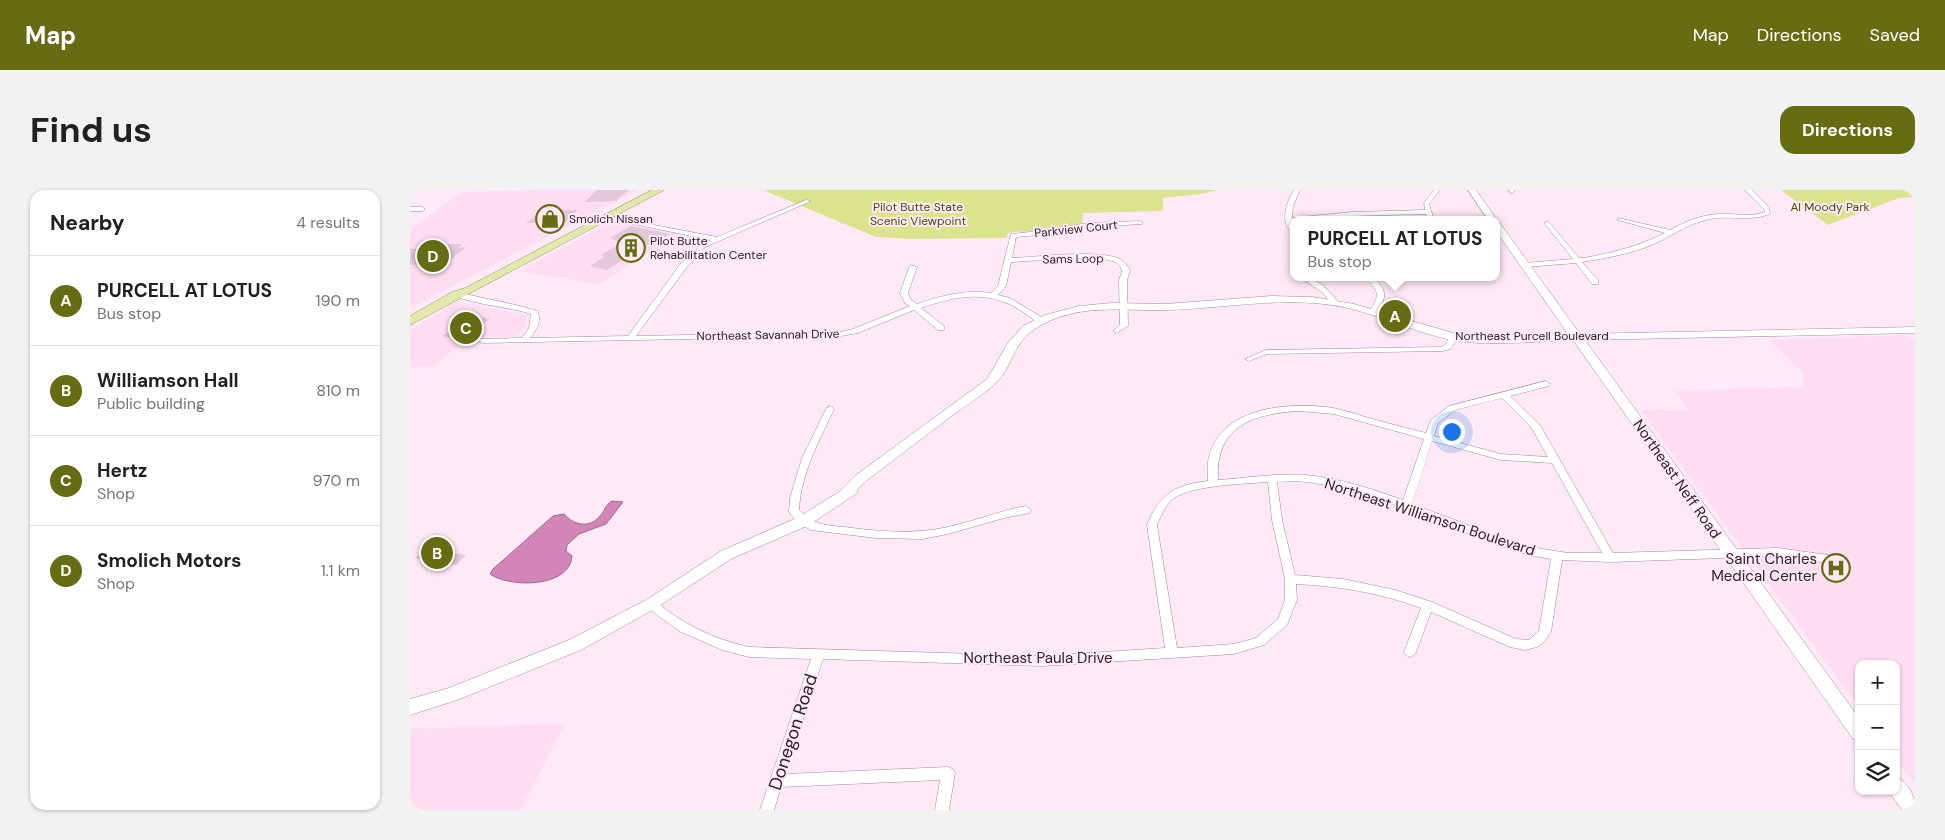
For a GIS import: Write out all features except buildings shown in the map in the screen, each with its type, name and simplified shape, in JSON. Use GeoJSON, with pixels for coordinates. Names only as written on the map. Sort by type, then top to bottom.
{"type":"FeatureCollection","features":[{"type":"Feature","properties":{"kind":"main road"},"geometry":{"type":"LineString","coordinates":[[456,294],[461,288],[649,190]]}},
{"type":"Feature","properties":{"kind":"main road"},"geometry":{"type":"LineString","coordinates":[[410,321],[456,294],[469,290],[659,190]]}},
{"type":"Feature","properties":{"kind":"street"},"geometry":{"type":"LineString","coordinates":[[1290,224],[1288,220],[1288,207],[1297,190]]}},
{"type":"Feature","properties":{"kind":"street"},"geometry":{"type":"LineString","coordinates":[[1430,216],[1426,204],[1437,190]]}},
{"type":"Feature","properties":{"kind":"street"},"geometry":{"type":"LineString","coordinates":[[1472,190],[1490,216]]}},
{"type":"Feature","properties":{"kind":"street"},"geometry":{"type":"LineString","coordinates":[[1525,265],[1577,261],[1607,256],[1644,246],[1708,217],[1751,217],[1762,216],[1768,213],[1767,208],[1748,190]]}},
{"type":"Feature","properties":{"kind":"street"},"geometry":{"type":"LineString","coordinates":[[631,337],[693,254],[716,239],[808,201]]}},
{"type":"Feature","properties":{"kind":"street"},"geometry":{"type":"LineString","coordinates":[[410,209],[422,208]]}},
{"type":"Feature","properties":{"kind":"street"},"geometry":{"type":"LineString","coordinates":[[1331,216],[1427,212]]}},
{"type":"Feature","properties":{"kind":"street"},"geometry":{"type":"LineString","coordinates":[[610,216],[716,239]]}},
{"type":"Feature","properties":{"kind":"street"},"geometry":{"type":"LineString","coordinates":[[1620,219],[1672,232]]}},
{"type":"Feature","properties":{"kind":"street"},"geometry":{"type":"LineString","coordinates":[[1546,222],[1595,282]]}},
{"type":"Feature","properties":{"kind":"street","name":"Parkview Court"},"geometry":{"type":"LineString","coordinates":[[1009,260],[1013,235],[1088,225],[1140,223]]}},
{"type":"Feature","properties":{"kind":"street","name":"Northeast Neff Road"},"geometry":{"type":"LineString","coordinates":[[1500,230],[1855,728]]}},
{"type":"Feature","properties":{"kind":"street","name":"Sams Loop"},"geometry":{"type":"LineString","coordinates":[[1009,260],[1096,256],[1118,261],[1124,266],[1126,271],[1123,280],[1124,326],[1117,331]]}},
{"type":"Feature","properties":{"kind":"street"},"geometry":{"type":"LineString","coordinates":[[993,296],[1002,286],[1009,260]]}},
{"type":"Feature","properties":{"kind":"street"},"geometry":{"type":"LineString","coordinates":[[913,267],[904,293],[908,301],[941,328]]}},
{"type":"Feature","properties":{"kind":"street"},"geometry":{"type":"LineString","coordinates":[[1310,281],[1326,291],[1334,302]]}},
{"type":"Feature","properties":{"kind":"street"},"geometry":{"type":"LineString","coordinates":[[1372,281],[1382,294],[1382,298],[1373,312]]}},
{"type":"Feature","properties":{"kind":"street"},"geometry":{"type":"LineString","coordinates":[[456,294],[521,308],[535,314],[534,328],[524,340]]}},
{"type":"Feature","properties":{"kind":"street","name":"Northeast Savannah Drive"},"geometry":{"type":"LineString","coordinates":[[482,341],[841,334],[855,331],[943,298],[958,295],[993,296],[1007,300],[1040,320]]}},
{"type":"Feature","properties":{"kind":"street","name":"Northeast Purcell Boulevard"},"geometry":{"type":"LineString","coordinates":[[410,707],[451,695],[575,644],[651,604],[726,555],[804,521],[867,480],[992,386],[1006,368],[1014,341],[1021,334],[1040,320],[1081,308],[1166,307],[1292,299],[1334,302],[1373,312],[1427,332],[1454,337],[1488,339],[1915,330]]}},
{"type":"Feature","properties":{"kind":"street"},"geometry":{"type":"LineString","coordinates":[[1249,359],[1266,352],[1434,350],[1448,347],[1454,337]]}},
{"type":"Feature","properties":{"kind":"street"},"geometry":{"type":"LineString","coordinates":[[1406,506],[1434,422],[1446,411],[1546,384]]}},
{"type":"Feature","properties":{"kind":"street"},"geometry":{"type":"LineString","coordinates":[[1504,394],[1535,425],[1610,558]]}},
{"type":"Feature","properties":{"kind":"street"},"geometry":{"type":"LineString","coordinates":[[1213,484],[1213,461],[1220,441],[1234,426],[1256,415],[1280,409],[1307,407],[1334,411],[1501,457],[1520,460],[1554,460]]}},
{"type":"Feature","properties":{"kind":"street"},"geometry":{"type":"LineString","coordinates":[[830,409],[797,482],[794,496],[794,511],[804,521],[815,527],[895,536],[937,533],[973,525],[1008,512],[1026,510]]}},
{"type":"Feature","properties":{"kind":"street","name":"Northeast Williamson Boulevard"},"geometry":{"type":"LineString","coordinates":[[1172,654],[1152,526],[1157,510],[1166,498],[1180,490],[1213,484],[1272,478],[1296,478],[1328,482],[1406,506],[1506,544],[1557,556],[1610,558],[1778,552],[1828,558]]}},
{"type":"Feature","properties":{"kind":"street","name":"Northeast Paula Drive"},"geometry":{"type":"LineString","coordinates":[[651,604],[678,626],[698,637],[726,648],[749,652],[1042,661],[1234,650],[1260,642],[1283,622],[1291,600],[1290,580],[1276,520],[1272,478]]}},
{"type":"Feature","properties":{"kind":"street"},"geometry":{"type":"LineString","coordinates":[[1290,580],[1334,581],[1398,594],[1498,638],[1517,645],[1533,645],[1540,640],[1545,632],[1557,556]]}},
{"type":"Feature","properties":{"kind":"street"},"geometry":{"type":"LineString","coordinates":[[1410,652],[1428,606]]}},
{"type":"Feature","properties":{"kind":"street","name":"Donegon Road"},"geometry":{"type":"LineString","coordinates":[[767,810],[818,655]]}},
{"type":"Feature","properties":{"kind":"street"},"geometry":{"type":"LineString","coordinates":[[776,781],[948,773],[942,810]]}},
{"type":"Feature","properties":{"kind":"street"},"geometry":{"type":"LineString","coordinates":[[1900,792],[1913,810]]}},
{"type":"Feature","properties":{"kind":"shaded area"},"geometry":{"type":"Polygon","coordinates":[[[637,190],[410,308],[410,230],[462,192],[637,190]]]}},
{"type":"Feature","properties":{"kind":"shaded area"},"geometry":{"type":"Polygon","coordinates":[[[613,221],[678,234],[599,284],[519,271],[613,221]]]}},
{"type":"Feature","properties":{"kind":"shaded area"},"geometry":{"type":"Polygon","coordinates":[[[457,302],[526,315],[526,325],[516,337],[471,337],[431,367],[410,367],[410,330],[457,302]]]}},
{"type":"Feature","properties":{"kind":"shaded area","name":"Saint Charles Medical Center"},"geometry":{"type":"Polygon","coordinates":[[[1907,335],[1915,342],[1915,784],[1900,763],[1900,660],[1855,660],[1855,702],[1641,410],[1688,409],[1675,391],[1803,387],[1803,372],[1769,340],[1907,335]]]}},
{"type":"Feature","properties":{"kind":"shaded area"},"geometry":{"type":"Polygon","coordinates":[[[612,501],[623,502],[606,524],[579,534],[567,545],[566,551],[572,556],[569,567],[561,574],[538,582],[524,583],[499,579],[490,574],[493,569],[553,516],[564,514],[577,523],[591,523],[602,514],[612,501]]]}},
{"type":"Feature","properties":{"kind":"shaded area"},"geometry":{"type":"Polygon","coordinates":[[[565,724],[520,810],[410,810],[410,729],[565,724]]]}},
{"type":"Feature","properties":{"kind":"green space","name":"Pilot Butte State Scenic Viewpoint"},"geometry":{"type":"Polygon","coordinates":[[[763,190],[1217,190],[1201,194],[1163,198],[1163,211],[1083,213],[1082,223],[1039,231],[1012,232],[1006,238],[910,239],[876,237],[763,190]]]}},
{"type":"Feature","properties":{"kind":"green space","name":"Al Moody Park"},"geometry":{"type":"Polygon","coordinates":[[[1781,190],[1915,190],[1915,197],[1899,198],[1828,225],[1781,190]]]}},
{"type":"Feature","properties":{"kind":"place","name":"Smolich Nissan"},"geometry":{"type":"Point","coordinates":[550,219]}},
{"type":"Feature","properties":{"kind":"place","name":"Pilot Butte Rehabilitation Center"},"geometry":{"type":"Point","coordinates":[631,248]}},
{"type":"Feature","properties":{"kind":"place","name":"Smolich Motors"},"geometry":{"type":"Point","coordinates":[433,256]}},
{"type":"Feature","properties":{"kind":"place","name":"PURCELL AT LOTUS"},"geometry":{"type":"Point","coordinates":[1395,316]}},
{"type":"Feature","properties":{"kind":"place","name":"Hertz"},"geometry":{"type":"Point","coordinates":[466,328]}},
{"type":"Feature","properties":{"kind":"place","name":"Williamson Hall"},"geometry":{"type":"Point","coordinates":[437,553]}},
{"type":"Feature","properties":{"kind":"place","name":"Saint Charles Medical Center"},"geometry":{"type":"Point","coordinates":[1836,568]}}]}
